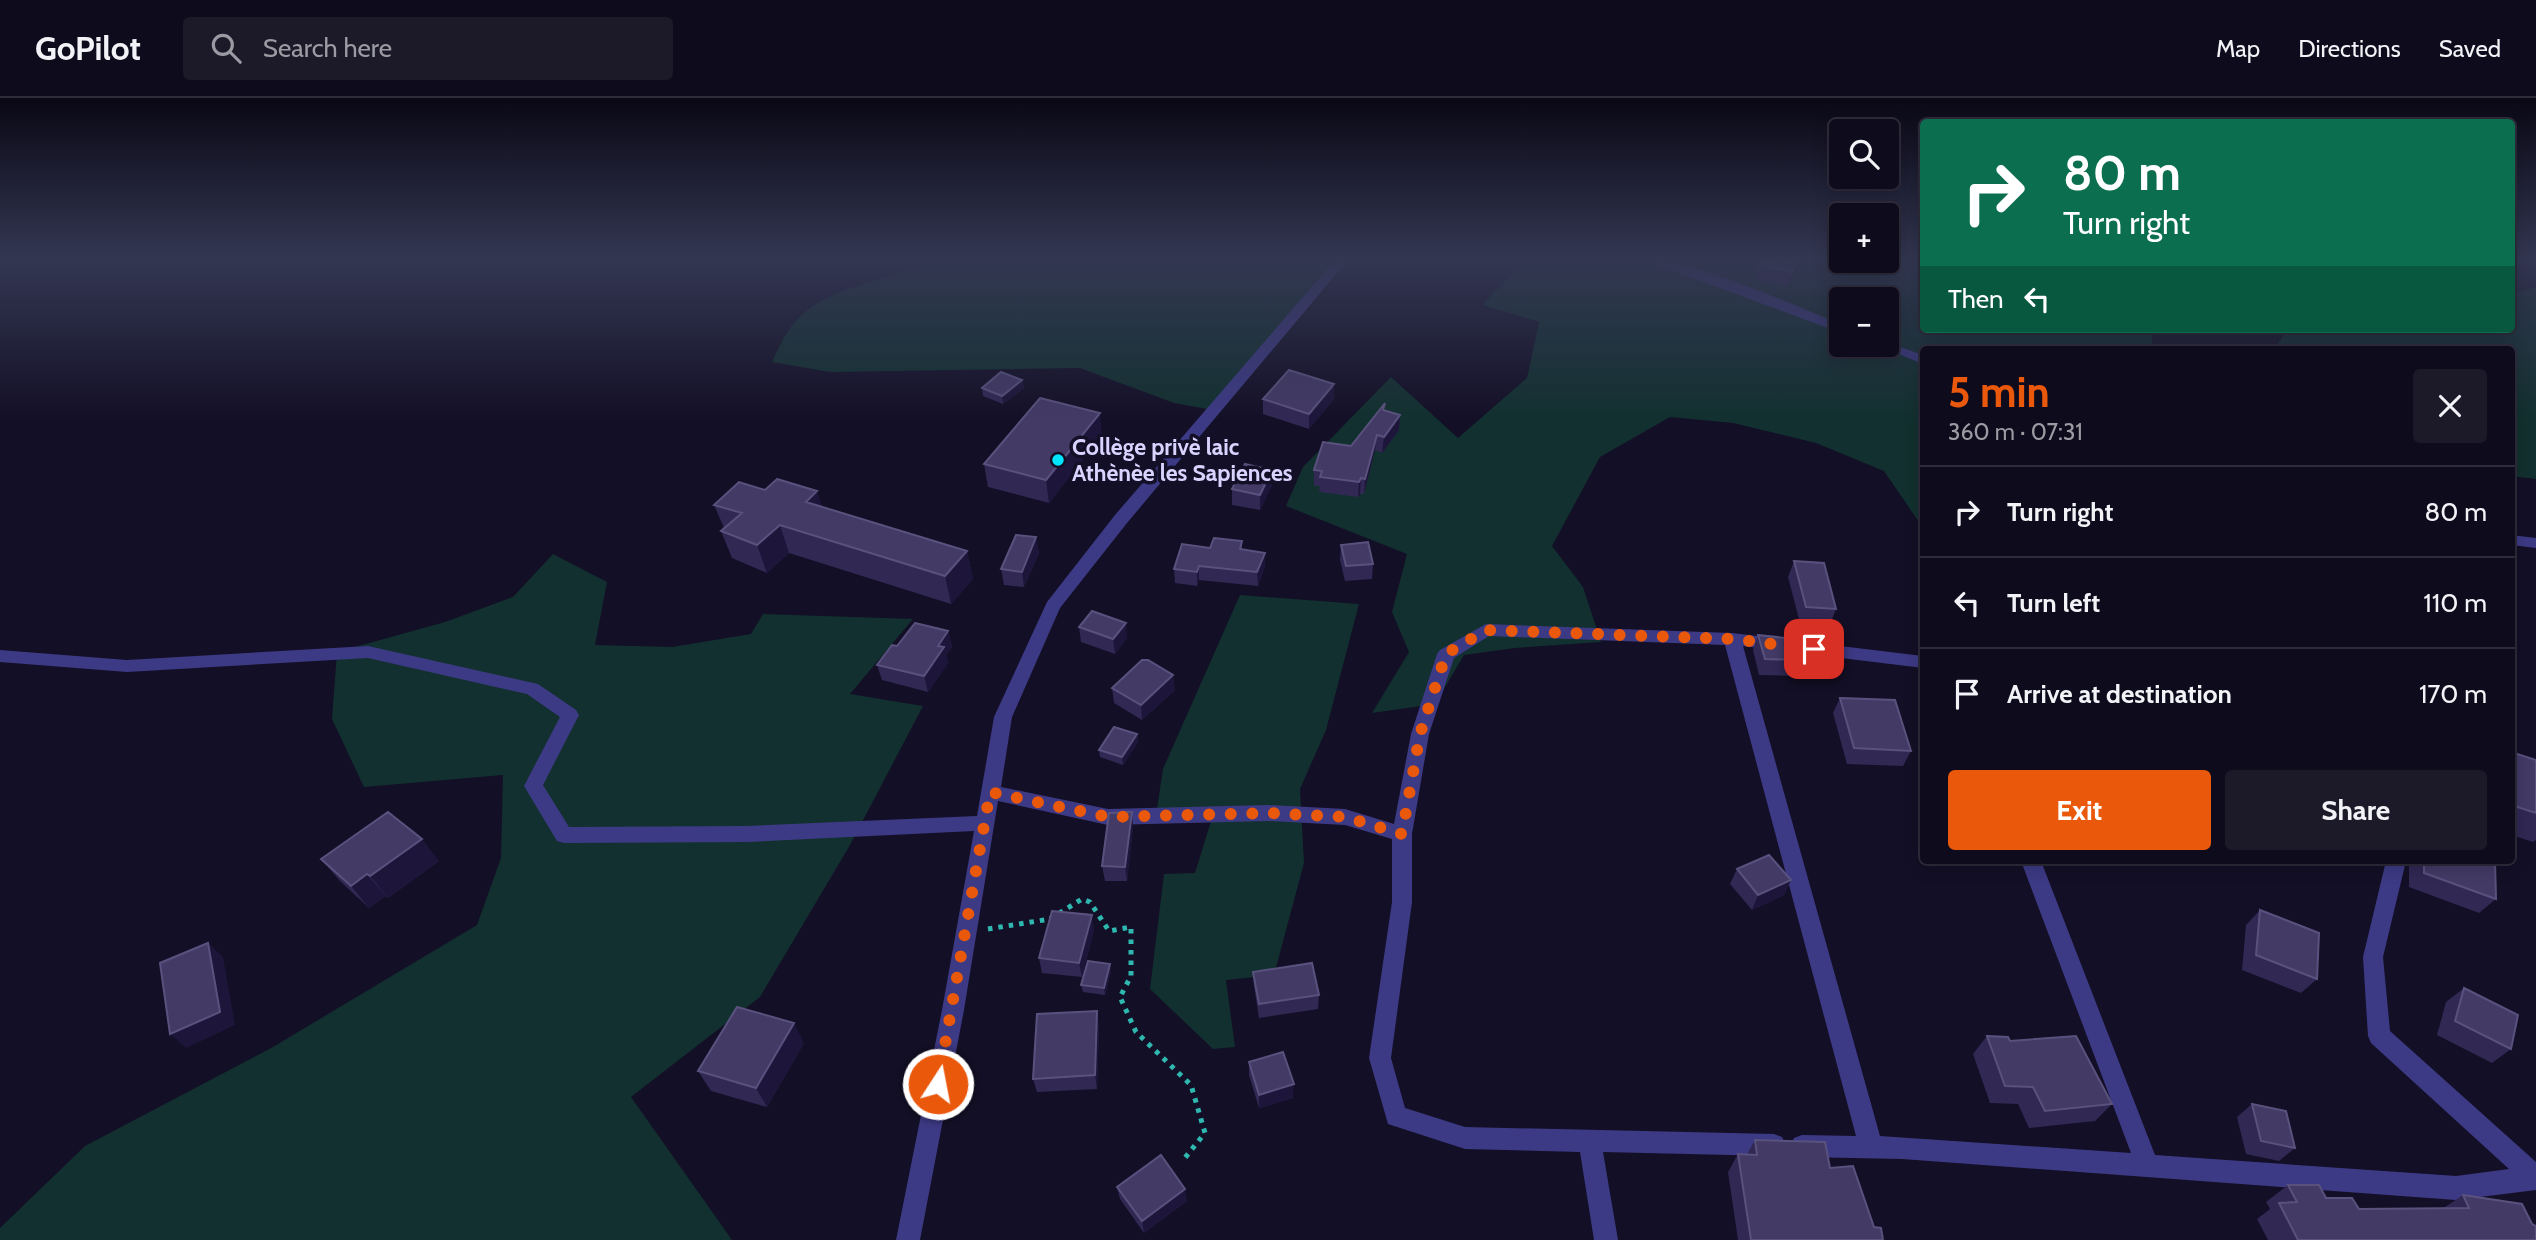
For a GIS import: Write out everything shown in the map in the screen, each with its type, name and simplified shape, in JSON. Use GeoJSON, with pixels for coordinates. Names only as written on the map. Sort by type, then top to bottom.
{"type":"FeatureCollection","features":[{"type":"Feature","properties":{"kind":"street"},"geometry":{"type":"LineString","coordinates":[[908,1240],[1003,717],[1054,606],[1121,519],[1296,314]]}},
{"type":"Feature","properties":{"kind":"street"},"geometry":{"type":"LineString","coordinates":[[1804,314],[1829,324]]}},
{"type":"Feature","properties":{"kind":"street"},"geometry":{"type":"LineString","coordinates":[[1899,351],[1920,359]]}},
{"type":"Feature","properties":{"kind":"street"},"geometry":{"type":"LineString","coordinates":[[2515,540],[2536,543]]}},
{"type":"Feature","properties":{"kind":"street"},"geometry":{"type":"LineString","coordinates":[[1920,662],[1732,639],[1486,630],[1446,654],[1420,734],[1402,834],[1402,902],[1380,1058],[1396,1116],[1465,1138],[1871,1147],[2456,1188],[2536,1177]]}},
{"type":"Feature","properties":{"kind":"street"},"geometry":{"type":"LineString","coordinates":[[1732,639],[1871,1147]]}},
{"type":"Feature","properties":{"kind":"street"},"geometry":{"type":"LineString","coordinates":[[0,656],[127,666],[368,652],[532,689],[570,715],[533,786],[564,835],[747,834],[985,823]]}},
{"type":"Feature","properties":{"kind":"street"},"geometry":{"type":"LineString","coordinates":[[990,792],[1108,817],[1268,813],[1346,817],[1402,834]]}},
{"type":"Feature","properties":{"kind":"street"},"geometry":{"type":"LineString","coordinates":[[2032,864],[2148,1166]]}},
{"type":"Feature","properties":{"kind":"street"},"geometry":{"type":"LineString","coordinates":[[2395,864],[2373,957],[2379,1036],[2536,1177]]}},
{"type":"Feature","properties":{"kind":"street"},"geometry":{"type":"LineString","coordinates":[[1590,1141],[1606,1240]]}},
{"type":"Feature","properties":{"kind":"path"},"geometry":{"type":"LineString","coordinates":[[966,932],[1050,919],[1082,899],[1090,902],[1109,931],[1131,927],[1131,976],[1120,997],[1136,1031],[1191,1085],[1205,1133],[1184,1159]]}},
{"type":"Feature","properties":{"kind":"green space"},"geometry":{"type":"Polygon","coordinates":[[[803,314],[1295,314],[1213,410],[1174,403],[1080,368],[830,372],[772,362],[793,324],[803,314]]]}},
{"type":"Feature","properties":{"kind":"green space"},"geometry":{"type":"Polygon","coordinates":[[[1514,314],[1829,314],[1829,357],[1899,357],[1899,314],[1920,314],[1920,333],[2152,333],[2152,346],[1920,346],[1920,524],[1884,471],[1816,443],[1733,423],[1670,417],[1600,457],[1552,546],[1583,587],[1601,642],[1515,648],[1464,655],[1435,704],[1372,713],[1409,652],[1392,612],[1407,554],[1286,506],[1303,467],[1391,377],[1458,438],[1527,378],[1539,322],[1514,314]]]}},
{"type":"Feature","properties":{"kind":"green space"},"geometry":{"type":"Polygon","coordinates":[[[2515,314],[2536,314],[2536,479],[2515,476],[2515,346],[2276,346],[2285,333],[2515,333],[2515,314]]]}},
{"type":"Feature","properties":{"kind":"green space"},"geometry":{"type":"Polygon","coordinates":[[[553,554],[607,582],[595,645],[672,647],[751,634],[763,614],[913,619],[850,694],[923,706],[850,845],[760,997],[631,1097],[732,1240],[0,1240],[0,1228],[85,1146],[273,1047],[477,925],[501,858],[503,775],[364,787],[332,719],[337,652],[445,622],[513,597],[553,554]]]}},
{"type":"Feature","properties":{"kind":"green space"},"geometry":{"type":"Polygon","coordinates":[[[1240,595],[1359,604],[1326,730],[1300,789],[1304,863],[1274,975],[1226,980],[1235,1047],[1213,1049],[1150,989],[1164,874],[1195,873],[1212,818],[1157,809],[1163,769],[1240,595]]]}},
{"type":"Feature","properties":{"kind":"building"},"geometry":{"type":"Polygon","coordinates":[[[1289,370],[1334,384],[1309,414],[1263,399],[1289,370]]]}},
{"type":"Feature","properties":{"kind":"building"},"geometry":{"type":"Polygon","coordinates":[[[1001,372],[1022,380],[1002,396],[982,388],[1001,372]]]}},
{"type":"Feature","properties":{"kind":"building"},"geometry":{"type":"Polygon","coordinates":[[[1040,398],[1100,413],[1046,480],[984,464],[1040,398]]]}},
{"type":"Feature","properties":{"kind":"building"},"geometry":{"type":"Polygon","coordinates":[[[1385,403],[1383,410],[1400,415],[1384,437],[1377,435],[1365,479],[1361,478],[1359,482],[1320,477],[1322,471],[1314,470],[1323,442],[1351,446],[1385,403]]]}},
{"type":"Feature","properties":{"kind":"building"},"geometry":{"type":"Polygon","coordinates":[[[1245,464],[1272,470],[1260,495],[1232,489],[1245,464]]]}},
{"type":"Feature","properties":{"kind":"building"},"geometry":{"type":"Polygon","coordinates":[[[777,479],[817,491],[806,502],[967,551],[945,576],[780,525],[757,545],[721,531],[742,513],[714,505],[739,482],[765,490],[777,479]]]}},
{"type":"Feature","properties":{"kind":"building"},"geometry":{"type":"Polygon","coordinates":[[[1016,535],[1036,537],[1022,572],[1001,569],[1016,535]]]}},
{"type":"Feature","properties":{"kind":"building"},"geometry":{"type":"Polygon","coordinates":[[[1214,538],[1242,541],[1240,549],[1265,553],[1257,572],[1199,566],[1197,572],[1174,569],[1182,544],[1210,548],[1214,538]]]}},
{"type":"Feature","properties":{"kind":"building"},"geometry":{"type":"Polygon","coordinates":[[[1368,542],[1373,564],[1346,566],[1341,545],[1368,542]]]}},
{"type":"Feature","properties":{"kind":"building"},"geometry":{"type":"Polygon","coordinates":[[[1794,561],[1824,563],[1836,609],[1806,607],[1794,561]]]}},
{"type":"Feature","properties":{"kind":"building"},"geometry":{"type":"Polygon","coordinates":[[[1092,611],[1126,623],[1113,639],[1079,627],[1092,611]]]}},
{"type":"Feature","properties":{"kind":"building"},"geometry":{"type":"Polygon","coordinates":[[[915,623],[948,631],[938,646],[944,647],[924,676],[877,665],[892,645],[897,646],[915,623]]]}},
{"type":"Feature","properties":{"kind":"building"},"geometry":{"type":"Polygon","coordinates":[[[1758,635],[1795,639],[1802,660],[1765,659],[1758,635]]]}},
{"type":"Feature","properties":{"kind":"building"},"geometry":{"type":"Polygon","coordinates":[[[1142,660],[1148,660],[1173,675],[1141,705],[1112,688],[1142,660]]]}},
{"type":"Feature","properties":{"kind":"building"},"geometry":{"type":"Polygon","coordinates":[[[1840,698],[1895,700],[1911,751],[1854,748],[1840,698]]]}},
{"type":"Feature","properties":{"kind":"building"},"geometry":{"type":"Polygon","coordinates":[[[1114,727],[1137,734],[1122,757],[1099,750],[1114,727]]]}},
{"type":"Feature","properties":{"kind":"building"},"geometry":{"type":"Polygon","coordinates":[[[2515,753],[2536,760],[2536,813],[2515,806],[2515,753]]]}},
{"type":"Feature","properties":{"kind":"building"},"geometry":{"type":"Polygon","coordinates":[[[388,812],[422,839],[370,876],[367,874],[351,886],[321,859],[388,812]]]}},
{"type":"Feature","properties":{"kind":"building"},"geometry":{"type":"Polygon","coordinates":[[[1132,812],[1125,867],[1102,866],[1109,813],[1132,812]]]}},
{"type":"Feature","properties":{"kind":"building"},"geometry":{"type":"Polygon","coordinates":[[[1769,855],[1791,880],[1758,895],[1737,869],[1769,855]]]}},
{"type":"Feature","properties":{"kind":"building"},"geometry":{"type":"Polygon","coordinates":[[[2424,864],[2495,864],[2496,899],[2424,873],[2424,864]]]}},
{"type":"Feature","properties":{"kind":"building"},"geometry":{"type":"Polygon","coordinates":[[[2260,910],[2319,933],[2317,979],[2256,955],[2260,910]]]}},
{"type":"Feature","properties":{"kind":"building"},"geometry":{"type":"Polygon","coordinates":[[[1052,911],[1092,915],[1079,963],[1039,958],[1052,911]]]}},
{"type":"Feature","properties":{"kind":"building"},"geometry":{"type":"Polygon","coordinates":[[[208,943],[220,1012],[170,1034],[160,963],[208,943]]]}},
{"type":"Feature","properties":{"kind":"building"},"geometry":{"type":"Polygon","coordinates":[[[1088,961],[1110,964],[1104,988],[1081,985],[1088,961]]]}},
{"type":"Feature","properties":{"kind":"building"},"geometry":{"type":"Polygon","coordinates":[[[1312,963],[1319,995],[1259,1004],[1253,972],[1312,963]]]}},
{"type":"Feature","properties":{"kind":"building"},"geometry":{"type":"Polygon","coordinates":[[[2464,988],[2518,1015],[2511,1049],[2455,1021],[2464,988]]]}},
{"type":"Feature","properties":{"kind":"building"},"geometry":{"type":"Polygon","coordinates":[[[737,1007],[794,1023],[756,1088],[698,1071],[737,1007]]]}},
{"type":"Feature","properties":{"kind":"building"},"geometry":{"type":"Polygon","coordinates":[[[1097,1011],[1095,1075],[1033,1079],[1037,1014],[1097,1011]]]}},
{"type":"Feature","properties":{"kind":"building"},"geometry":{"type":"Polygon","coordinates":[[[1987,1036],[2008,1037],[2010,1041],[2076,1036],[2112,1104],[2045,1111],[2033,1087],[2005,1086],[1987,1036]]]}},
{"type":"Feature","properties":{"kind":"building"},"geometry":{"type":"Polygon","coordinates":[[[1283,1052],[1294,1084],[1259,1095],[1249,1062],[1283,1052]]]}},
{"type":"Feature","properties":{"kind":"building"},"geometry":{"type":"Polygon","coordinates":[[[2252,1104],[2286,1111],[2295,1148],[2261,1141],[2252,1104]]]}},
{"type":"Feature","properties":{"kind":"building"},"geometry":{"type":"Polygon","coordinates":[[[1755,1140],[1825,1142],[1830,1168],[1853,1166],[1874,1227],[1881,1228],[1883,1240],[1751,1240],[1738,1154],[1757,1155],[1755,1140]]]}},
{"type":"Feature","properties":{"kind":"building"},"geometry":{"type":"Polygon","coordinates":[[[1161,1155],[1185,1189],[1142,1221],[1117,1187],[1161,1155]]]}},
{"type":"Feature","properties":{"kind":"building"},"geometry":{"type":"Polygon","coordinates":[[[2288,1185],[2319,1185],[2326,1198],[2352,1198],[2359,1209],[2469,1208],[2463,1195],[2522,1204],[2532,1224],[2536,1226],[2536,1240],[2298,1240],[2279,1203],[2297,1202],[2288,1185]]]}},
{"type":"Feature","properties":{"kind":"place","name":"Collège privè laic Athènèe les Sapiences"},"geometry":{"type":"Point","coordinates":[1058,460]}},
{"type":"Feature","properties":{"kind":"route"},"geometry":{"type":"LineString","coordinates":[[938,1084],[990,792],[1108,817],[1268,813],[1346,817],[1402,834],[1420,734],[1446,654],[1486,630],[1732,639],[1814,649]]}}]}
